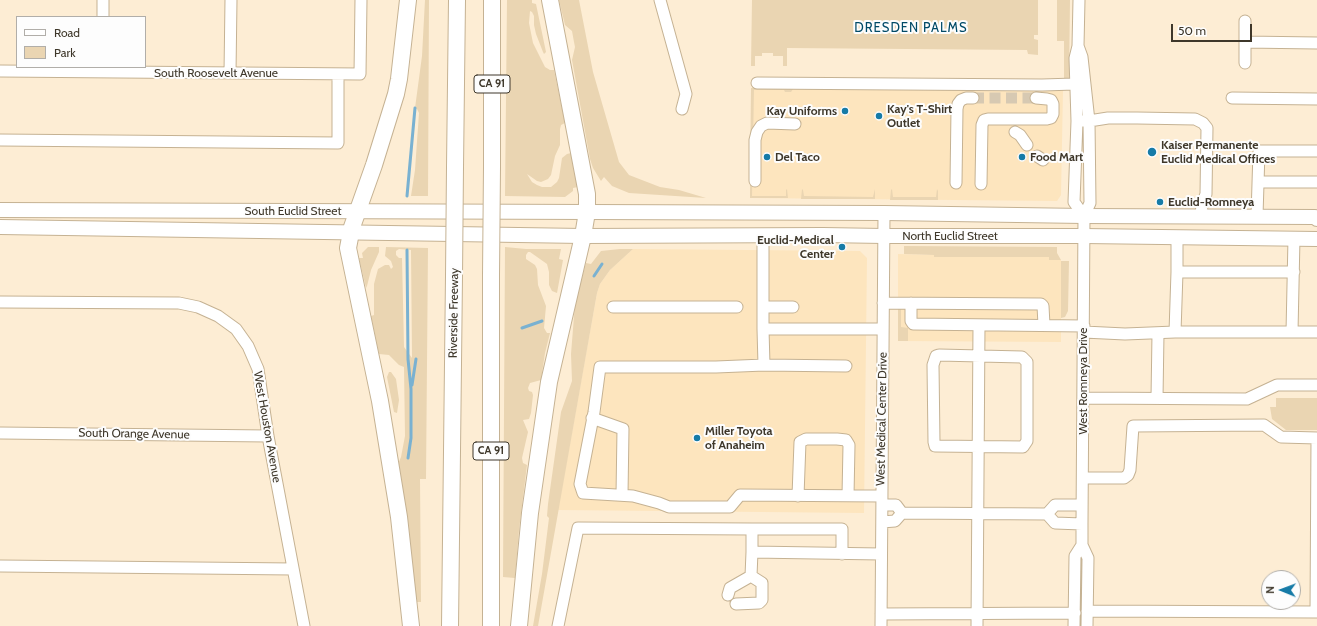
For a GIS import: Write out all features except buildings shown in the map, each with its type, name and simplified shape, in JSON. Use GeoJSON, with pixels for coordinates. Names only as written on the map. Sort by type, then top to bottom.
{"type":"FeatureCollection","features":[{"type":"Feature","properties":{"kind":"highway"},"geometry":{"type":"LineString","coordinates":[[408,0],[397,87],[374,165],[350,233],[348,248],[380,401],[399,517],[411,626]]}},
{"type":"Feature","properties":{"kind":"highway","name":"Riverside Freeway"},"geometry":{"type":"LineString","coordinates":[[450,626],[457,0]]}},
{"type":"Feature","properties":{"kind":"highway","name":"CA 91"},"geometry":{"type":"LineString","coordinates":[[491,626],[492,0]]}},
{"type":"Feature","properties":{"kind":"highway"},"geometry":{"type":"LineString","coordinates":[[519,626],[530,513],[548,389],[583,236],[587,212],[587,194],[550,0]]}},
{"type":"Feature","properties":{"kind":"main road","name":"South Euclid Street"},"geometry":{"type":"LineString","coordinates":[[0,210],[587,212]]}},
{"type":"Feature","properties":{"kind":"main road","name":"North Euclid Street"},"geometry":{"type":"LineString","coordinates":[[587,212],[1257,216],[1315,217],[1317,219]]}},
{"type":"Feature","properties":{"kind":"main road","name":"South Euclid Street"},"geometry":{"type":"LineString","coordinates":[[0,227],[583,236]]}},
{"type":"Feature","properties":{"kind":"main road","name":"North Euclid Street"},"geometry":{"type":"LineString","coordinates":[[583,236],[1084,236],[1317,239]]}},
{"type":"Feature","properties":{"kind":"street"},"geometry":{"type":"LineString","coordinates":[[103,0],[103,16]]}},
{"type":"Feature","properties":{"kind":"street"},"geometry":{"type":"LineString","coordinates":[[230,73],[231,0]]}},
{"type":"Feature","properties":{"kind":"street","name":"South Roosevelt Avenue"},"geometry":{"type":"LineString","coordinates":[[0,71],[102,69],[230,73],[360,74],[361,0]]}},
{"type":"Feature","properties":{"kind":"street"},"geometry":{"type":"LineString","coordinates":[[660,0],[686,94],[682,109]]}},
{"type":"Feature","properties":{"kind":"street","name":"West Romneya Drive"},"geometry":{"type":"LineString","coordinates":[[1079,0],[1078,46],[1075,58],[1076,121],[1074,202],[1084,216]]}},
{"type":"Feature","properties":{"kind":"street"},"geometry":{"type":"LineString","coordinates":[[1245,21],[1245,63]]}},
{"type":"Feature","properties":{"kind":"street"},"geometry":{"type":"LineString","coordinates":[[1245,42],[1317,43]]}},
{"type":"Feature","properties":{"kind":"street","name":"West Romneya Drive"},"geometry":{"type":"LineString","coordinates":[[1078,46],[1082,57],[1089,121],[1090,203],[1084,216],[1082,505],[1082,545],[1088,558],[1087,626]]}},
{"type":"Feature","properties":{"kind":"street"},"geometry":{"type":"LineString","coordinates":[[0,140],[338,143],[338,74]]}},
{"type":"Feature","properties":{"kind":"street"},"geometry":{"type":"LineString","coordinates":[[757,84],[1075,84]]}},
{"type":"Feature","properties":{"kind":"street"},"geometry":{"type":"LineString","coordinates":[[1047,85],[1047,99]]}},
{"type":"Feature","properties":{"kind":"street"},"geometry":{"type":"LineString","coordinates":[[956,183],[958,104],[961,100],[966,98],[973,98]]}},
{"type":"Feature","properties":{"kind":"street"},"geometry":{"type":"LineString","coordinates":[[981,184],[982,125],[984,120],[1047,120],[1051,118],[1053,114],[1053,104],[1051,100],[1036,98]]}},
{"type":"Feature","properties":{"kind":"street"},"geometry":{"type":"LineString","coordinates":[[1232,98],[1317,99]]}},
{"type":"Feature","properties":{"kind":"street"},"geometry":{"type":"LineString","coordinates":[[1076,121],[1089,121],[1108,118],[1194,119],[1203,123],[1206,128],[1206,194],[1202,205],[1201,216]]}},
{"type":"Feature","properties":{"kind":"street"},"geometry":{"type":"LineString","coordinates":[[755,181],[755,140],[757,132],[761,126],[767,123],[795,124]]}},
{"type":"Feature","properties":{"kind":"street"},"geometry":{"type":"LineString","coordinates":[[1015,132],[1020,135],[1027,145]]}},
{"type":"Feature","properties":{"kind":"street"},"geometry":{"type":"LineString","coordinates":[[1257,216],[1259,151],[1317,150]]}},
{"type":"Feature","properties":{"kind":"street"},"geometry":{"type":"LineString","coordinates":[[1258,182],[1317,182]]}},
{"type":"Feature","properties":{"kind":"street","name":"West Medical Center Drive"},"geometry":{"type":"LineString","coordinates":[[881,626],[884,213]]}},
{"type":"Feature","properties":{"kind":"street"},"geometry":{"type":"LineString","coordinates":[[763,235],[764,365]]}},
{"type":"Feature","properties":{"kind":"street"},"geometry":{"type":"LineString","coordinates":[[1175,332],[1177,237]]}},
{"type":"Feature","properties":{"kind":"street"},"geometry":{"type":"LineString","coordinates":[[1292,332],[1294,238]]}},
{"type":"Feature","properties":{"kind":"street"},"geometry":{"type":"LineString","coordinates":[[1177,272],[1294,272]]}},
{"type":"Feature","properties":{"kind":"street","name":"West Houston Avenue"},"geometry":{"type":"LineString","coordinates":[[0,302],[179,303],[198,307],[218,316],[236,329],[248,346],[258,369],[268,436],[304,626]]}},
{"type":"Feature","properties":{"kind":"street"},"geometry":{"type":"LineString","coordinates":[[884,303],[1041,304],[1043,306],[1044,326]]}},
{"type":"Feature","properties":{"kind":"street"},"geometry":{"type":"LineString","coordinates":[[911,303],[911,321],[913,324],[1044,326],[1158,334],[1175,332],[1317,332]]}},
{"type":"Feature","properties":{"kind":"street"},"geometry":{"type":"LineString","coordinates":[[613,307],[737,307]]}},
{"type":"Feature","properties":{"kind":"street"},"geometry":{"type":"LineString","coordinates":[[763,307],[793,307]]}},
{"type":"Feature","properties":{"kind":"street"},"geometry":{"type":"LineString","coordinates":[[977,626],[979,325]]}},
{"type":"Feature","properties":{"kind":"street"},"geometry":{"type":"LineString","coordinates":[[764,329],[883,329]]}},
{"type":"Feature","properties":{"kind":"street"},"geometry":{"type":"LineString","coordinates":[[1157,398],[1158,334]]}},
{"type":"Feature","properties":{"kind":"street"},"geometry":{"type":"LineString","coordinates":[[939,355],[978,356],[1022,357],[1027,362],[1027,441],[1023,447],[939,447],[934,445],[934,359],[939,355]]}},
{"type":"Feature","properties":{"kind":"street"},"geometry":{"type":"LineString","coordinates":[[846,366],[764,365],[716,367],[600,367],[580,484],[583,493],[633,496],[669,507],[730,507],[740,495],[848,496],[882,501],[896,506],[902,513]]}},
{"type":"Feature","properties":{"kind":"street"},"geometry":{"type":"LineString","coordinates":[[1083,398],[1246,399],[1277,385],[1317,385]]}},
{"type":"Feature","properties":{"kind":"street"},"geometry":{"type":"LineString","coordinates":[[592,418],[623,429],[622,495]]}},
{"type":"Feature","properties":{"kind":"street"},"geometry":{"type":"LineString","coordinates":[[1083,478],[1124,478],[1128,475],[1130,470],[1133,426],[1264,425],[1281,437],[1316,438],[1316,612],[1087,611]]}},
{"type":"Feature","properties":{"kind":"street","name":"South Orange Avenue"},"geometry":{"type":"LineString","coordinates":[[0,433],[268,436]]}},
{"type":"Feature","properties":{"kind":"street"},"geometry":{"type":"LineString","coordinates":[[798,496],[800,442],[806,439],[837,439],[846,440],[849,445],[848,496]]}},
{"type":"Feature","properties":{"kind":"street"},"geometry":{"type":"LineString","coordinates":[[882,522],[894,521],[902,513],[1047,514],[1055,505],[1082,505]]}},
{"type":"Feature","properties":{"kind":"street"},"geometry":{"type":"LineString","coordinates":[[1047,514],[1055,524],[1082,524]]}},
{"type":"Feature","properties":{"kind":"street"},"geometry":{"type":"LineString","coordinates":[[558,626],[578,528],[842,529],[842,554]]}},
{"type":"Feature","properties":{"kind":"street"},"geometry":{"type":"LineString","coordinates":[[751,576],[752,528]]}},
{"type":"Feature","properties":{"kind":"street","name":"West Romneya Drive"},"geometry":{"type":"LineString","coordinates":[[1074,626],[1075,556],[1082,545]]}},
{"type":"Feature","properties":{"kind":"street"},"geometry":{"type":"LineString","coordinates":[[752,552],[881,554]]}},
{"type":"Feature","properties":{"kind":"street"},"geometry":{"type":"LineString","coordinates":[[0,566],[294,569]]}},
{"type":"Feature","properties":{"kind":"street"},"geometry":{"type":"LineString","coordinates":[[751,576],[762,583],[762,600],[759,603],[732,600],[730,588],[751,576]]}},
{"type":"Feature","properties":{"kind":"street"},"geometry":{"type":"LineString","coordinates":[[881,614],[1075,613]]}},
{"type":"Feature","properties":{"kind":"shaded area"},"geometry":{"type":"Polygon","coordinates":[[[751,88],[1063,90],[1061,195],[1057,201],[750,198],[751,88]]]}},
{"type":"Feature","properties":{"kind":"shaded area"},"geometry":{"type":"Polygon","coordinates":[[[633,249],[860,251],[867,258],[864,513],[558,510],[597,293],[600,284],[610,270],[633,249]]]}},
{"type":"Feature","properties":{"kind":"shaded area"},"geometry":{"type":"Polygon","coordinates":[[[898,254],[934,255],[934,257],[1049,257],[1049,260],[1061,260],[1061,342],[898,341],[898,254]]]}},
{"type":"Feature","properties":{"kind":"green space"},"geometry":{"type":"Polygon","coordinates":[[[425,0],[429,0],[428,196],[411,196],[415,170],[419,113],[415,108],[422,56],[425,0]]]}},
{"type":"Feature","properties":{"kind":"green space"},"geometry":{"type":"Polygon","coordinates":[[[507,0],[532,0],[532,3],[536,4],[546,52],[544,54],[536,34],[534,16],[530,11],[529,23],[533,43],[545,67],[550,70],[554,70],[565,123],[561,125],[560,145],[555,156],[551,175],[548,179],[541,182],[527,174],[532,182],[537,185],[542,187],[551,187],[559,178],[562,158],[571,153],[578,187],[573,188],[573,191],[565,197],[505,196],[507,0]]]}},
{"type":"Feature","properties":{"kind":"green space"},"geometry":{"type":"Polygon","coordinates":[[[559,0],[579,0],[593,72],[619,162],[629,175],[660,187],[679,190],[706,198],[629,193],[612,186],[604,177],[601,181],[593,168],[590,159],[572,60],[575,47],[572,31],[565,25],[559,0]]]}},
{"type":"Feature","properties":{"kind":"green space"},"geometry":{"type":"Polygon","coordinates":[[[752,0],[1038,0],[1038,35],[1034,35],[1034,39],[1038,40],[1038,55],[1028,54],[1027,50],[787,48],[787,66],[783,66],[783,56],[773,56],[773,53],[762,53],[762,56],[755,56],[755,66],[751,66],[752,0]]]}},
{"type":"Feature","properties":{"kind":"green space"},"geometry":{"type":"Polygon","coordinates":[[[1057,0],[1070,0],[1069,80],[1064,80],[1064,41],[1057,41],[1057,0]]]}},
{"type":"Feature","properties":{"kind":"green space"},"geometry":{"type":"Polygon","coordinates":[[[751,88],[793,89],[791,92],[785,92],[784,90],[754,90],[752,196],[786,196],[787,189],[788,198],[750,198],[751,88]]]}},
{"type":"Feature","properties":{"kind":"green space"},"geometry":{"type":"Polygon","coordinates":[[[802,189],[804,196],[873,197],[875,189],[875,199],[801,199],[802,189]]]}},
{"type":"Feature","properties":{"kind":"green space"},"geometry":{"type":"Polygon","coordinates":[[[892,189],[893,197],[936,197],[937,189],[938,200],[890,200],[892,189]]]}},
{"type":"Feature","properties":{"kind":"green space"},"geometry":{"type":"Polygon","coordinates":[[[904,246],[1057,247],[1057,253],[1061,260],[1049,260],[1049,257],[934,257],[934,255],[904,254],[904,246]]]}},
{"type":"Feature","properties":{"kind":"green space"},"geometry":{"type":"Polygon","coordinates":[[[368,247],[379,247],[379,252],[371,270],[366,288],[359,258],[363,258],[362,253],[368,247]]]}},
{"type":"Feature","properties":{"kind":"green space"},"geometry":{"type":"Polygon","coordinates":[[[386,247],[428,248],[426,479],[420,479],[421,602],[416,602],[398,464],[401,457],[405,436],[404,367],[399,365],[389,355],[379,354],[371,316],[374,315],[374,284],[378,269],[385,265],[389,265],[391,269],[393,267],[391,261],[385,256],[386,247]],[[399,249],[396,251],[396,255],[399,258],[402,258],[404,347],[412,358],[411,250],[399,249]]]}},
{"type":"Feature","properties":{"kind":"green space"},"geometry":{"type":"Polygon","coordinates":[[[505,247],[526,249],[561,249],[559,259],[563,260],[557,293],[552,291],[549,285],[549,272],[547,264],[530,252],[526,255],[526,259],[535,265],[537,269],[538,285],[546,306],[544,328],[547,333],[550,333],[541,380],[530,383],[528,388],[533,395],[531,413],[529,419],[523,420],[528,432],[522,458],[523,463],[527,465],[515,578],[503,577],[505,247]]]}},
{"type":"Feature","properties":{"kind":"green space"},"geometry":{"type":"Polygon","coordinates":[[[633,249],[610,270],[600,284],[597,293],[538,626],[533,626],[542,574],[549,518],[547,516],[548,504],[561,412],[572,381],[571,354],[575,304],[586,263],[591,264],[601,251],[633,249]]]}},
{"type":"Feature","properties":{"kind":"green space"},"geometry":{"type":"Polygon","coordinates":[[[1061,261],[1069,261],[1068,311],[1065,317],[1061,318],[1061,261]]]}},
{"type":"Feature","properties":{"kind":"green space"},"geometry":{"type":"Polygon","coordinates":[[[898,309],[901,309],[901,327],[908,328],[908,341],[898,341],[898,309]]]}},
{"type":"Feature","properties":{"kind":"green space"},"geometry":{"type":"Polygon","coordinates":[[[389,372],[391,372],[396,379],[399,400],[397,413],[394,412],[387,377],[389,372]]]}},
{"type":"Feature","properties":{"kind":"green space"},"geometry":{"type":"Polygon","coordinates":[[[1276,398],[1317,398],[1317,430],[1286,430],[1272,419],[1270,407],[1276,407],[1276,398]]]}},
{"type":"Feature","properties":{"kind":"waterway"},"geometry":{"type":"LineString","coordinates":[[407,196],[415,108]]}},
{"type":"Feature","properties":{"kind":"waterway"},"geometry":{"type":"LineString","coordinates":[[407,250],[408,359],[411,389],[411,438],[408,458]]}},
{"type":"Feature","properties":{"kind":"waterway"},"geometry":{"type":"LineString","coordinates":[[594,276],[602,264]]}},
{"type":"Feature","properties":{"kind":"waterway"},"geometry":{"type":"LineString","coordinates":[[522,328],[542,321]]}},
{"type":"Feature","properties":{"kind":"waterway"},"geometry":{"type":"LineString","coordinates":[[412,385],[416,359]]}},
{"type":"Feature","properties":{"kind":"tunnel"},"geometry":{"type":"LineString","coordinates":[[973,98],[1036,98]]}},
{"type":"Feature","properties":{"kind":"place","name":"Kay Uniforms"},"geometry":{"type":"Point","coordinates":[845,111]}},
{"type":"Feature","properties":{"kind":"place","name":"Kay's T-Shirt Outlet"},"geometry":{"type":"Point","coordinates":[879,116]}},
{"type":"Feature","properties":{"kind":"place","name":"Kaiser Permanente Euclid Medical Offices"},"geometry":{"type":"Point","coordinates":[1152,152]}},
{"type":"Feature","properties":{"kind":"place","name":"Del Taco"},"geometry":{"type":"Point","coordinates":[767,157]}},
{"type":"Feature","properties":{"kind":"place","name":"Food Mart"},"geometry":{"type":"Point","coordinates":[1022,157]}},
{"type":"Feature","properties":{"kind":"place","name":"Euclid-Romneya"},"geometry":{"type":"Point","coordinates":[1160,202]}},
{"type":"Feature","properties":{"kind":"place","name":"Euclid-Medical Center"},"geometry":{"type":"Point","coordinates":[842,247]}},
{"type":"Feature","properties":{"kind":"place","name":"Miller Toyota of Anaheim"},"geometry":{"type":"Point","coordinates":[697,438]}},
{"type":"Feature","properties":{"kind":"district","name":"DRESDEN PALMS"},"geometry":{"type":"Point","coordinates":[911,28]}}]}
